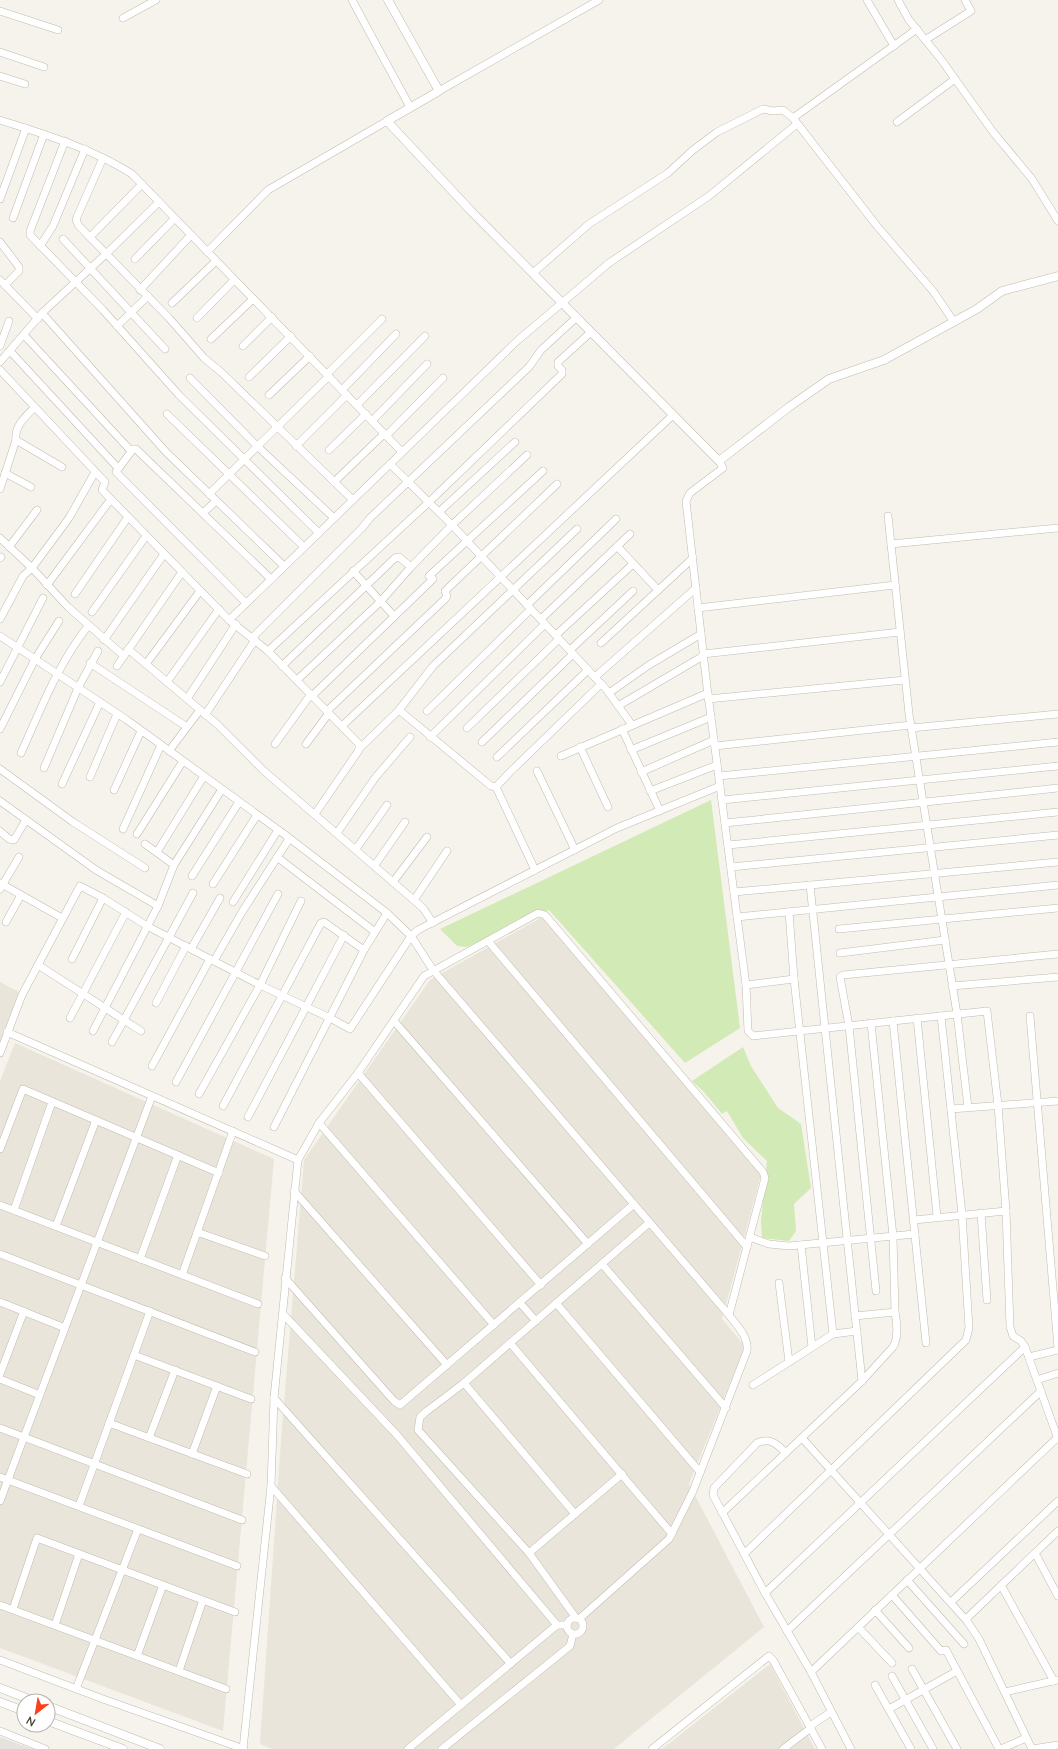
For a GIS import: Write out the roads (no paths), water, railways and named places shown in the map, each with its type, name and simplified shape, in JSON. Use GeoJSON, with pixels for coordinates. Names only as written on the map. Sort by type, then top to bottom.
{"type":"FeatureCollection","features":[{"type":"Feature","properties":{"kind":"street"},"geometry":{"type":"LineString","coordinates":[[124,18],[156,0]]}},
{"type":"Feature","properties":{"kind":"street"},"geometry":{"type":"LineString","coordinates":[[352,0],[410,107]]}},
{"type":"Feature","properties":{"kind":"street"},"geometry":{"type":"LineString","coordinates":[[388,0],[439,91]]}},
{"type":"Feature","properties":{"kind":"street"},"geometry":{"type":"LineString","coordinates":[[208,252],[268,190],[410,107],[599,0]]}},
{"type":"Feature","properties":{"kind":"street"},"geometry":{"type":"LineString","coordinates":[[868,0],[894,46]]}},
{"type":"Feature","properties":{"kind":"street"},"geometry":{"type":"LineString","coordinates":[[898,0],[917,29],[993,132],[1032,179],[1058,221]]}},
{"type":"Feature","properties":{"kind":"street"},"geometry":{"type":"LineString","coordinates":[[925,40],[971,11],[965,0]]}},
{"type":"Feature","properties":{"kind":"street"},"geometry":{"type":"LineString","coordinates":[[0,11],[58,30]]}},
{"type":"Feature","properties":{"kind":"street"},"geometry":{"type":"LineString","coordinates":[[229,620],[517,341],[609,263],[709,196],[795,121],[917,29]]}},
{"type":"Feature","properties":{"kind":"street"},"geometry":{"type":"LineString","coordinates":[[0,52],[44,66]]}},
{"type":"Feature","properties":{"kind":"street"},"geometry":{"type":"LineString","coordinates":[[0,76],[25,84]]}},
{"type":"Feature","properties":{"kind":"street"},"geometry":{"type":"LineString","coordinates":[[897,122],[955,79]]}},
{"type":"Feature","properties":{"kind":"street"},"geometry":{"type":"LineString","coordinates":[[533,273],[589,224],[668,173],[693,150],[717,132],[763,109],[773,111],[784,110],[795,121],[877,226],[928,285],[954,322]]}},
{"type":"Feature","properties":{"kind":"street"},"geometry":{"type":"LineString","coordinates":[[0,120],[85,149],[132,174],[402,452]]}},
{"type":"Feature","properties":{"kind":"street"},"geometry":{"type":"LineString","coordinates":[[387,121],[533,273],[719,461],[723,468],[690,493],[686,498],[708,696],[746,985],[748,1031],[750,1034],[753,1036],[987,1011],[998,1105],[1006,1210],[1010,1327],[1013,1336],[1021,1341],[1025,1347],[1055,1424],[1058,1439],[811,1672]]}},
{"type":"Feature","properties":{"kind":"street"},"geometry":{"type":"LineString","coordinates":[[0,199],[26,128]]}},
{"type":"Feature","properties":{"kind":"street"},"geometry":{"type":"LineString","coordinates":[[13,218],[44,134]]}},
{"type":"Feature","properties":{"kind":"street"},"geometry":{"type":"LineString","coordinates":[[65,141],[30,231],[30,235],[117,326],[179,395],[319,533]]}},
{"type":"Feature","properties":{"kind":"street"},"geometry":{"type":"LineString","coordinates":[[40,246],[53,226],[85,149]]}},
{"type":"Feature","properties":{"kind":"street"},"geometry":{"type":"LineString","coordinates":[[104,158],[76,220],[79,226],[140,290],[148,296],[204,358],[221,372],[276,428],[353,500]]}},
{"type":"Feature","properties":{"kind":"street"},"geometry":{"type":"LineString","coordinates":[[90,237],[142,184]]}},
{"type":"Feature","properties":{"kind":"street"},"geometry":{"type":"LineString","coordinates":[[0,362],[40,316],[159,202]]}},
{"type":"Feature","properties":{"kind":"street"},"geometry":{"type":"LineString","coordinates":[[135,259],[175,218]]}},
{"type":"Feature","properties":{"kind":"street"},"geometry":{"type":"LineString","coordinates":[[140,290],[191,235]]}},
{"type":"Feature","properties":{"kind":"street"},"geometry":{"type":"LineString","coordinates":[[63,239],[165,349]]}},
{"type":"Feature","properties":{"kind":"street"},"geometry":{"type":"LineString","coordinates":[[0,242],[19,267],[19,271],[2,282],[40,316],[166,452],[284,566]]}},
{"type":"Feature","properties":{"kind":"street"},"geometry":{"type":"LineString","coordinates":[[172,303],[216,261]]}},
{"type":"Feature","properties":{"kind":"street"},"geometry":{"type":"LineString","coordinates":[[719,461],[789,407],[829,379],[884,360],[977,309],[1002,291],[1058,276]]}},
{"type":"Feature","properties":{"kind":"street"},"geometry":{"type":"LineString","coordinates":[[197,318],[234,280]]}},
{"type":"Feature","properties":{"kind":"street"},"geometry":{"type":"LineString","coordinates":[[117,326],[148,296]]}},
{"type":"Feature","properties":{"kind":"street"},"geometry":{"type":"LineString","coordinates":[[211,339],[253,299]]}},
{"type":"Feature","properties":{"kind":"street"},"geometry":{"type":"LineString","coordinates":[[243,346],[272,317]]}},
{"type":"Feature","properties":{"kind":"street"},"geometry":{"type":"LineString","coordinates":[[169,751],[188,727],[203,712],[254,639],[408,481],[529,367],[541,350],[577,318]]}},
{"type":"Feature","properties":{"kind":"street"},"geometry":{"type":"LineString","coordinates":[[209,494],[276,428],[382,319]]}},
{"type":"Feature","properties":{"kind":"street"},"geometry":{"type":"LineString","coordinates":[[0,346],[9,321]]}},
{"type":"Feature","properties":{"kind":"street"},"geometry":{"type":"LineString","coordinates":[[268,651],[428,502],[562,374],[562,370],[558,366],[558,362],[591,332]]}},
{"type":"Feature","properties":{"kind":"street"},"geometry":{"type":"LineString","coordinates":[[296,446],[396,334]]}},
{"type":"Feature","properties":{"kind":"street"},"geometry":{"type":"LineString","coordinates":[[24,335],[132,451]]}},
{"type":"Feature","properties":{"kind":"street"},"geometry":{"type":"LineString","coordinates":[[249,377],[291,336]]}},
{"type":"Feature","properties":{"kind":"street"},"geometry":{"type":"LineString","coordinates":[[357,405],[425,336]]}},
{"type":"Feature","properties":{"kind":"street"},"geometry":{"type":"LineString","coordinates":[[10,351],[118,468]]}},
{"type":"Feature","properties":{"kind":"street"},"geometry":{"type":"LineString","coordinates":[[269,395],[310,356]]}},
{"type":"Feature","properties":{"kind":"street"},"geometry":{"type":"LineString","coordinates":[[372,421],[427,364]]}},
{"type":"Feature","properties":{"kind":"street"},"geometry":{"type":"LineString","coordinates":[[0,370],[96,472],[105,483],[102,490],[229,620],[236,624],[268,651],[342,726],[359,744],[360,748]]}},
{"type":"Feature","properties":{"kind":"street"},"geometry":{"type":"LineString","coordinates":[[190,378],[257,446],[334,518]]}},
{"type":"Feature","properties":{"kind":"street"},"geometry":{"type":"LineString","coordinates":[[334,482],[385,435],[443,378]]}},
{"type":"Feature","properties":{"kind":"street"},"geometry":{"type":"LineString","coordinates":[[0,489],[16,440],[16,433],[19,424],[35,407]]}},
{"type":"Feature","properties":{"kind":"street"},"geometry":{"type":"LineString","coordinates":[[167,414],[304,547]]}},
{"type":"Feature","properties":{"kind":"street"},"geometry":{"type":"LineString","coordinates":[[329,450],[366,414]]}},
{"type":"Feature","properties":{"kind":"street"},"geometry":{"type":"LineString","coordinates":[[342,726],[673,415]]}},
{"type":"Feature","properties":{"kind":"street"},"geometry":{"type":"LineString","coordinates":[[16,440],[62,467]]}},
{"type":"Feature","properties":{"kind":"street"},"geometry":{"type":"LineString","coordinates":[[439,512],[515,442]]}},
{"type":"Feature","properties":{"kind":"street"},"geometry":{"type":"LineString","coordinates":[[246,603],[116,472],[132,451],[136,449],[271,579]]}},
{"type":"Feature","properties":{"kind":"street"},"geometry":{"type":"LineString","coordinates":[[296,680],[381,602],[410,567],[452,525],[528,454]]}},
{"type":"Feature","properties":{"kind":"street"},"geometry":{"type":"LineString","coordinates":[[390,464],[452,525],[572,652],[609,693],[632,725]]}},
{"type":"Feature","properties":{"kind":"street"},"geometry":{"type":"LineString","coordinates":[[275,744],[311,695],[433,579],[429,576],[543,471]]}},
{"type":"Feature","properties":{"kind":"street"},"geometry":{"type":"LineString","coordinates":[[0,619],[23,576],[32,568],[69,518],[96,472]]}},
{"type":"Feature","properties":{"kind":"street"},"geometry":{"type":"LineString","coordinates":[[5,473],[31,488]]}},
{"type":"Feature","properties":{"kind":"street"},"geometry":{"type":"LineString","coordinates":[[306,744],[328,712],[446,599],[447,596],[445,591],[556,484]]}},
{"type":"Feature","properties":{"kind":"street"},"geometry":{"type":"LineString","coordinates":[[47,585],[111,499]]}},
{"type":"Feature","properties":{"kind":"street"},"geometry":{"type":"LineString","coordinates":[[203,514],[216,501]]}},
{"type":"Feature","properties":{"kind":"street"},"geometry":{"type":"LineString","coordinates":[[9,547],[37,510]]}},
{"type":"Feature","properties":{"kind":"street"},"geometry":{"type":"LineString","coordinates":[[888,516],[905,680],[915,756],[957,1014],[968,1107]]}},
{"type":"Feature","properties":{"kind":"street"},"geometry":{"type":"LineString","coordinates":[[75,594],[128,517]]}},
{"type":"Feature","properties":{"kind":"street"},"geometry":{"type":"LineString","coordinates":[[427,711],[616,520]]}},
{"type":"Feature","properties":{"kind":"street"},"geometry":{"type":"LineString","coordinates":[[891,544],[1058,528]]}},
{"type":"Feature","properties":{"kind":"street"},"geometry":{"type":"LineString","coordinates":[[315,814],[360,748],[399,710],[433,666],[577,529]]}},
{"type":"Feature","properties":{"kind":"street"},"geometry":{"type":"LineString","coordinates":[[430,737],[630,534]]}},
{"type":"Feature","properties":{"kind":"street"},"geometry":{"type":"LineString","coordinates":[[92,612],[146,536]]}},
{"type":"Feature","properties":{"kind":"street"},"geometry":{"type":"LineString","coordinates":[[0,538],[32,568],[88,626],[124,656]]}},
{"type":"Feature","properties":{"kind":"street"},"geometry":{"type":"LineString","coordinates":[[617,546],[658,590]]}},
{"type":"Feature","properties":{"kind":"street"},"geometry":{"type":"LineString","coordinates":[[104,640],[164,554]]}},
{"type":"Feature","properties":{"kind":"street"},"geometry":{"type":"LineString","coordinates":[[282,666],[396,557],[399,557],[410,567]]}},
{"type":"Feature","properties":{"kind":"street"},"geometry":{"type":"LineString","coordinates":[[601,643],[693,558]]}},
{"type":"Feature","properties":{"kind":"street"},"geometry":{"type":"LineString","coordinates":[[467,728],[557,637],[633,564]]}},
{"type":"Feature","properties":{"kind":"street"},"geometry":{"type":"LineString","coordinates":[[117,666],[182,572]]}},
{"type":"Feature","properties":{"kind":"street"},"geometry":{"type":"LineString","coordinates":[[353,572],[394,616]]}},
{"type":"Feature","properties":{"kind":"street"},"geometry":{"type":"LineString","coordinates":[[698,608],[895,585]]}},
{"type":"Feature","properties":{"kind":"street"},"geometry":{"type":"LineString","coordinates":[[595,677],[696,588]]}},
{"type":"Feature","properties":{"kind":"street"},"geometry":{"type":"LineString","coordinates":[[146,664],[200,591]]}},
{"type":"Feature","properties":{"kind":"street"},"geometry":{"type":"LineString","coordinates":[[482,742],[633,591]]}},
{"type":"Feature","properties":{"kind":"street"},"geometry":{"type":"LineString","coordinates":[[0,682],[42,598]]}},
{"type":"Feature","properties":{"kind":"street"},"geometry":{"type":"LineString","coordinates":[[167,682],[219,609]]}},
{"type":"Feature","properties":{"kind":"street"},"geometry":{"type":"LineString","coordinates":[[0,729],[35,659],[59,621]]}},
{"type":"Feature","properties":{"kind":"street"},"geometry":{"type":"LineString","coordinates":[[186,699],[236,624]]}},
{"type":"Feature","properties":{"kind":"street"},"geometry":{"type":"LineString","coordinates":[[21,753],[56,673],[88,626]]}},
{"type":"Feature","properties":{"kind":"street"},"geometry":{"type":"LineString","coordinates":[[618,706],[703,655],[900,632]]}},
{"type":"Feature","properties":{"kind":"street"},"geometry":{"type":"LineString","coordinates":[[609,693],[648,665],[701,634]]}},
{"type":"Feature","properties":{"kind":"street"},"geometry":{"type":"LineString","coordinates":[[0,636],[100,702],[161,745],[278,830],[387,913],[411,936],[433,970],[729,1315],[746,1338],[748,1343],[747,1351],[726,1408],[700,1472],[672,1534],[659,1549],[578,1619],[570,1619],[567,1625],[568,1631],[574,1634],[582,1631],[583,1624],[578,1619],[529,1553],[418,1430],[420,1417],[464,1383],[650,1223]]}},
{"type":"Feature","properties":{"kind":"street"},"geometry":{"type":"LineString","coordinates":[[128,650],[203,712],[264,771],[375,865],[423,908],[433,923]]}},
{"type":"Feature","properties":{"kind":"street"},"geometry":{"type":"LineString","coordinates":[[44,768],[78,688],[90,663],[98,651]]}},
{"type":"Feature","properties":{"kind":"street"},"geometry":{"type":"LineString","coordinates":[[90,663],[188,727]]}},
{"type":"Feature","properties":{"kind":"street"},"geometry":{"type":"LineString","coordinates":[[497,757],[588,670]]}},
{"type":"Feature","properties":{"kind":"street"},"geometry":{"type":"LineString","coordinates":[[561,756],[622,729],[708,696],[905,680]]}},
{"type":"Feature","properties":{"kind":"street"},"geometry":{"type":"LineString","coordinates":[[496,787],[508,773],[601,684]]}},
{"type":"Feature","properties":{"kind":"street"},"geometry":{"type":"LineString","coordinates":[[62,784],[100,702]]}},
{"type":"Feature","properties":{"kind":"street"},"geometry":{"type":"LineString","coordinates":[[399,710],[491,786],[496,787],[535,870]]}},
{"type":"Feature","properties":{"kind":"street"},"geometry":{"type":"LineString","coordinates":[[90,777],[117,714]]}},
{"type":"Feature","properties":{"kind":"street"},"geometry":{"type":"LineString","coordinates":[[641,772],[714,743],[1058,714]]}},
{"type":"Feature","properties":{"kind":"street"},"geometry":{"type":"LineString","coordinates":[[631,750],[711,717]]}},
{"type":"Feature","properties":{"kind":"street"},"geometry":{"type":"LineString","coordinates":[[622,729],[660,811]]}},
{"type":"Feature","properties":{"kind":"street"},"geometry":{"type":"LineString","coordinates":[[114,790],[141,731]]}},
{"type":"Feature","properties":{"kind":"street"},"geometry":{"type":"LineString","coordinates":[[337,833],[375,778],[410,737]]}},
{"type":"Feature","properties":{"kind":"street"},"geometry":{"type":"LineString","coordinates":[[718,776],[1058,742]]}},
{"type":"Feature","properties":{"kind":"street"},"geometry":{"type":"LineString","coordinates":[[123,829],[161,745]]}},
{"type":"Feature","properties":{"kind":"street"},"geometry":{"type":"LineString","coordinates":[[580,747],[608,807]]}},
{"type":"Feature","properties":{"kind":"street"},"geometry":{"type":"LineString","coordinates":[[137,834],[183,761]]}},
{"type":"Feature","properties":{"kind":"street"},"geometry":{"type":"LineString","coordinates":[[650,791],[717,765]]}},
{"type":"Feature","properties":{"kind":"street"},"geometry":{"type":"LineString","coordinates":[[722,800],[1058,766]]}},
{"type":"Feature","properties":{"kind":"street"},"geometry":{"type":"LineString","coordinates":[[0,769],[73,822],[145,868]]}},
{"type":"Feature","properties":{"kind":"street"},"geometry":{"type":"LineString","coordinates":[[537,771],[576,850]]}},
{"type":"Feature","properties":{"kind":"street"},"geometry":{"type":"LineString","coordinates":[[157,852],[204,776]]}},
{"type":"Feature","properties":{"kind":"street"},"geometry":{"type":"LineString","coordinates":[[0,1053],[22,995],[80,886],[103,898],[147,926],[260,985],[350,1029],[411,936],[418,930],[617,828],[720,786]]}},
{"type":"Feature","properties":{"kind":"street"},"geometry":{"type":"LineString","coordinates":[[725,822],[1058,788]]}},
{"type":"Feature","properties":{"kind":"street"},"geometry":{"type":"LineString","coordinates":[[93,1031],[158,906],[174,865],[222,790]]}},
{"type":"Feature","properties":{"kind":"street"},"geometry":{"type":"LineString","coordinates":[[0,801],[96,870],[158,906]]}},
{"type":"Feature","properties":{"kind":"street"},"geometry":{"type":"LineString","coordinates":[[192,876],[239,802]]}},
{"type":"Feature","properties":{"kind":"street"},"geometry":{"type":"LineString","coordinates":[[356,849],[387,805]]}},
{"type":"Feature","properties":{"kind":"street"},"geometry":{"type":"LineString","coordinates":[[728,845],[1058,812]]}},
{"type":"Feature","properties":{"kind":"street"},"geometry":{"type":"LineString","coordinates":[[213,884],[257,815]]}},
{"type":"Feature","properties":{"kind":"street"},"geometry":{"type":"LineString","coordinates":[[0,831],[9,839],[14,840],[26,820]]}},
{"type":"Feature","properties":{"kind":"street"},"geometry":{"type":"LineString","coordinates":[[375,865],[405,822]]}},
{"type":"Feature","properties":{"kind":"street"},"geometry":{"type":"LineString","coordinates":[[233,902],[278,830]]}},
{"type":"Feature","properties":{"kind":"street"},"geometry":{"type":"LineString","coordinates":[[731,867],[1058,835]]}},
{"type":"Feature","properties":{"kind":"street"},"geometry":{"type":"LineString","coordinates":[[393,882],[427,837]]}},
{"type":"Feature","properties":{"kind":"street"},"geometry":{"type":"LineString","coordinates":[[152,1066],[212,960],[290,839]]}},
{"type":"Feature","properties":{"kind":"street"},"geometry":{"type":"LineString","coordinates":[[145,844],[174,865]]}},
{"type":"Feature","properties":{"kind":"street"},"geometry":{"type":"LineString","coordinates":[[414,900],[447,851]]}},
{"type":"Feature","properties":{"kind":"street"},"geometry":{"type":"LineString","coordinates":[[19,857],[1,885],[62,918]]}},
{"type":"Feature","properties":{"kind":"street"},"geometry":{"type":"LineString","coordinates":[[277,857],[375,932]]}},
{"type":"Feature","properties":{"kind":"street"},"geometry":{"type":"LineString","coordinates":[[734,892],[1058,862]]}},
{"type":"Feature","properties":{"kind":"street"},"geometry":{"type":"LineString","coordinates":[[810,885],[862,1381]]}},
{"type":"Feature","properties":{"kind":"street"},"geometry":{"type":"LineString","coordinates":[[737,917],[1058,885]]}},
{"type":"Feature","properties":{"kind":"street"},"geometry":{"type":"LineString","coordinates":[[112,1042],[193,893]]}},
{"type":"Feature","properties":{"kind":"street"},"geometry":{"type":"LineString","coordinates":[[176,1082],[278,894]]}},
{"type":"Feature","properties":{"kind":"street"},"geometry":{"type":"LineString","coordinates":[[6,922],[21,895]]}},
{"type":"Feature","properties":{"kind":"street"},"geometry":{"type":"LineString","coordinates":[[72,959],[103,898]]}},
{"type":"Feature","properties":{"kind":"street"},"geometry":{"type":"LineString","coordinates":[[156,1003],[220,898]]}},
{"type":"Feature","properties":{"kind":"street"},"geometry":{"type":"LineString","coordinates":[[199,1094],[260,985],[301,902]]}},
{"type":"Feature","properties":{"kind":"street"},"geometry":{"type":"LineString","coordinates":[[839,929],[1058,908]]}},
{"type":"Feature","properties":{"kind":"street"},"geometry":{"type":"LineString","coordinates":[[70,1018],[126,912]]}},
{"type":"Feature","properties":{"kind":"street"},"geometry":{"type":"LineString","coordinates":[[789,912],[794,979],[833,1334]]}},
{"type":"Feature","properties":{"kind":"street"},"geometry":{"type":"LineString","coordinates":[[274,1127],[364,950],[387,913]]}},
{"type":"Feature","properties":{"kind":"street"},"geometry":{"type":"LineString","coordinates":[[0,1660],[76,1689],[244,1749],[271,1486],[274,1398],[298,1160],[319,1123],[358,1073],[424,976],[538,913],[544,915],[762,1169],[765,1178],[729,1315]]}},
{"type":"Feature","properties":{"kind":"street"},"geometry":{"type":"LineString","coordinates":[[223,1106],[321,923],[324,922],[364,950]]}},
{"type":"Feature","properties":{"kind":"street"},"geometry":{"type":"LineString","coordinates":[[248,1117],[344,935]]}},
{"type":"Feature","properties":{"kind":"street"},"geometry":{"type":"LineString","coordinates":[[840,953],[945,940]]}},
{"type":"Feature","properties":{"kind":"street"},"geometry":{"type":"LineString","coordinates":[[488,941],[747,1247]]}},
{"type":"Feature","properties":{"kind":"street"},"geometry":{"type":"LineString","coordinates":[[876,1291],[849,1026],[840,980],[841,976],[1058,954]]}},
{"type":"Feature","properties":{"kind":"street"},"geometry":{"type":"LineString","coordinates":[[38,965],[141,1031]]}},
{"type":"Feature","properties":{"kind":"street"},"geometry":{"type":"LineString","coordinates":[[952,986],[1058,977]]}},
{"type":"Feature","properties":{"kind":"street"},"geometry":{"type":"LineString","coordinates":[[746,985],[794,979]]}},
{"type":"Feature","properties":{"kind":"street"},"geometry":{"type":"LineString","coordinates":[[744,1554],[966,1340],[969,1328],[962,1214],[941,1016]]}},
{"type":"Feature","properties":{"kind":"street"},"geometry":{"type":"LineString","coordinates":[[1029,1357],[1058,1349],[1030,1016]]}},
{"type":"Feature","properties":{"kind":"street"},"geometry":{"type":"LineString","coordinates":[[917,1018],[937,1216]]}},
{"type":"Feature","properties":{"kind":"street"},"geometry":{"type":"LineString","coordinates":[[394,1021],[588,1244]]}},
{"type":"Feature","properties":{"kind":"street"},"geometry":{"type":"LineString","coordinates":[[893,1021],[926,1344]]}},
{"type":"Feature","properties":{"kind":"street"},"geometry":{"type":"LineString","coordinates":[[722,1513],[862,1381],[893,1347],[896,1341],[897,1322],[895,1312],[893,1236],[871,1023]]}},
{"type":"Feature","properties":{"kind":"street"},"geometry":{"type":"LineString","coordinates":[[7,1032],[298,1160]]}},
{"type":"Feature","properties":{"kind":"street"},"geometry":{"type":"LineString","coordinates":[[358,1073],[541,1285]]}},
{"type":"Feature","properties":{"kind":"street"},"geometry":{"type":"LineString","coordinates":[[0,1149],[23,1089],[219,1173]]}},
{"type":"Feature","properties":{"kind":"street"},"geometry":{"type":"LineString","coordinates":[[0,1501],[152,1096]]}},
{"type":"Feature","properties":{"kind":"street"},"geometry":{"type":"LineString","coordinates":[[951,1109],[1058,1100]]}},
{"type":"Feature","properties":{"kind":"street"},"geometry":{"type":"LineString","coordinates":[[14,1210],[52,1102]]}},
{"type":"Feature","properties":{"kind":"street"},"geometry":{"type":"LineString","coordinates":[[56,1226],[96,1120]]}},
{"type":"Feature","properties":{"kind":"street"},"geometry":{"type":"LineString","coordinates":[[319,1123],[494,1325]]}},
{"type":"Feature","properties":{"kind":"street"},"geometry":{"type":"LineString","coordinates":[[182,1275],[233,1131]]}},
{"type":"Feature","properties":{"kind":"street"},"geometry":{"type":"LineString","coordinates":[[140,1258],[178,1156]]}},
{"type":"Feature","properties":{"kind":"street"},"geometry":{"type":"LineString","coordinates":[[294,1191],[447,1365]]}},
{"type":"Feature","properties":{"kind":"street"},"geometry":{"type":"LineString","coordinates":[[286,1278],[397,1404],[401,1404],[634,1204]]}},
{"type":"Feature","properties":{"kind":"street"},"geometry":{"type":"LineString","coordinates":[[0,1205],[258,1304]]}},
{"type":"Feature","properties":{"kind":"street"},"geometry":{"type":"LineString","coordinates":[[914,1220],[937,1216],[1006,1210]]}},
{"type":"Feature","properties":{"kind":"street"},"geometry":{"type":"LineString","coordinates":[[981,1213],[987,1300]]}},
{"type":"Feature","properties":{"kind":"street"},"geometry":{"type":"LineString","coordinates":[[197,1232],[265,1256]]}},
{"type":"Feature","properties":{"kind":"street"},"geometry":{"type":"LineString","coordinates":[[750,1237],[769,1244],[789,1246],[915,1234]]}},
{"type":"Feature","properties":{"kind":"street"},"geometry":{"type":"LineString","coordinates":[[801,1245],[812,1347]]}},
{"type":"Feature","properties":{"kind":"street"},"geometry":{"type":"LineString","coordinates":[[0,1254],[255,1352]]}},
{"type":"Feature","properties":{"kind":"street"},"geometry":{"type":"LineString","coordinates":[[602,1264],[726,1408]]}},
{"type":"Feature","properties":{"kind":"street"},"geometry":{"type":"LineString","coordinates":[[779,1283],[789,1362]]}},
{"type":"Feature","properties":{"kind":"street"},"geometry":{"type":"LineString","coordinates":[[0,1302],[65,1328]]}},
{"type":"Feature","properties":{"kind":"street"},"geometry":{"type":"LineString","coordinates":[[520,1303],[536,1321]]}},
{"type":"Feature","properties":{"kind":"street"},"geometry":{"type":"LineString","coordinates":[[556,1303],[700,1472]]}},
{"type":"Feature","properties":{"kind":"street"},"geometry":{"type":"LineString","coordinates":[[0,1374],[24,1311]]}},
{"type":"Feature","properties":{"kind":"street"},"geometry":{"type":"LineString","coordinates":[[79,1506],[150,1311]]}},
{"type":"Feature","properties":{"kind":"street"},"geometry":{"type":"LineString","coordinates":[[855,1316],[895,1312]]}},
{"type":"Feature","properties":{"kind":"street"},"geometry":{"type":"LineString","coordinates":[[282,1314],[397,1435],[557,1625]]}},
{"type":"Feature","properties":{"kind":"street"},"geometry":{"type":"LineString","coordinates":[[753,1384],[833,1334],[857,1331]]}},
{"type":"Feature","properties":{"kind":"street"},"geometry":{"type":"LineString","coordinates":[[510,1343],[672,1534]]}},
{"type":"Feature","properties":{"kind":"street"},"geometry":{"type":"LineString","coordinates":[[765,1593],[1025,1347]]}},
{"type":"Feature","properties":{"kind":"street"},"geometry":{"type":"LineString","coordinates":[[134,1355],[251,1399]]}},
{"type":"Feature","properties":{"kind":"street"},"geometry":{"type":"LineString","coordinates":[[149,1438],[175,1370]]}},
{"type":"Feature","properties":{"kind":"street"},"geometry":{"type":"LineString","coordinates":[[1037,1380],[1058,1373]]}},
{"type":"Feature","properties":{"kind":"street"},"geometry":{"type":"LineString","coordinates":[[0,1379],[40,1395]]}},
{"type":"Feature","properties":{"kind":"street"},"geometry":{"type":"LineString","coordinates":[[464,1383],[575,1514]]}},
{"type":"Feature","properties":{"kind":"street"},"geometry":{"type":"LineString","coordinates":[[192,1454],[217,1386]]}},
{"type":"Feature","properties":{"kind":"street"},"geometry":{"type":"LineString","coordinates":[[787,1631],[1041,1391]]}},
{"type":"Feature","properties":{"kind":"street"},"geometry":{"type":"LineString","coordinates":[[274,1398],[511,1664]]}},
{"type":"Feature","properties":{"kind":"street"},"geometry":{"type":"LineString","coordinates":[[109,1423],[247,1474]]}},
{"type":"Feature","properties":{"kind":"street"},"geometry":{"type":"LineString","coordinates":[[0,1428],[242,1520]]}},
{"type":"Feature","properties":{"kind":"street"},"geometry":{"type":"LineString","coordinates":[[802,1438],[966,1619],[980,1639],[1032,1749],[1058,1745]]}},
{"type":"Feature","properties":{"kind":"street"},"geometry":{"type":"LineString","coordinates":[[786,1453],[772,1441],[757,1443],[714,1488],[713,1495],[765,1593],[811,1672],[850,1749]]}},
{"type":"Feature","properties":{"kind":"street"},"geometry":{"type":"LineString","coordinates":[[529,1553],[622,1474]]}},
{"type":"Feature","properties":{"kind":"street"},"geometry":{"type":"LineString","coordinates":[[0,1477],[237,1566]]}},
{"type":"Feature","properties":{"kind":"street"},"geometry":{"type":"LineString","coordinates":[[271,1486],[461,1705]]}},
{"type":"Feature","properties":{"kind":"street"},"geometry":{"type":"LineString","coordinates":[[951,1602],[1058,1501]]}},
{"type":"Feature","properties":{"kind":"street"},"geometry":{"type":"LineString","coordinates":[[76,1689],[138,1529]]}},
{"type":"Feature","properties":{"kind":"street"},"geometry":{"type":"LineString","coordinates":[[966,1619],[1036,1554],[1058,1531]]}},
{"type":"Feature","properties":{"kind":"street"},"geometry":{"type":"LineString","coordinates":[[13,1609],[37,1538],[235,1612]]}},
{"type":"Feature","properties":{"kind":"street"},"geometry":{"type":"LineString","coordinates":[[55,1625],[79,1554]]}},
{"type":"Feature","properties":{"kind":"street"},"geometry":{"type":"LineString","coordinates":[[1036,1554],[1058,1596]]}},
{"type":"Feature","properties":{"kind":"street"},"geometry":{"type":"LineString","coordinates":[[907,1580],[964,1644]]}},
{"type":"Feature","properties":{"kind":"street"},"geometry":{"type":"LineString","coordinates":[[137,1656],[163,1585]]}},
{"type":"Feature","properties":{"kind":"street"},"geometry":{"type":"LineString","coordinates":[[1001,1586],[1056,1680],[1005,1692]]}},
{"type":"Feature","properties":{"kind":"street"},"geometry":{"type":"LineString","coordinates":[[892,1595],[941,1651],[946,1650],[1000,1749],[1026,1738]]}},
{"type":"Feature","properties":{"kind":"street"},"geometry":{"type":"LineString","coordinates":[[178,1671],[203,1600]]}},
{"type":"Feature","properties":{"kind":"street"},"geometry":{"type":"LineString","coordinates":[[0,1605],[226,1689]]}},
{"type":"Feature","properties":{"kind":"street"},"geometry":{"type":"LineString","coordinates":[[876,1610],[909,1648]]}},
{"type":"Feature","properties":{"kind":"street"},"geometry":{"type":"LineString","coordinates":[[408,1749],[557,1625],[567,1625]]}},
{"type":"Feature","properties":{"kind":"street"},"geometry":{"type":"LineString","coordinates":[[858,1627],[892,1664]]}},
{"type":"Feature","properties":{"kind":"street"},"geometry":{"type":"LineString","coordinates":[[442,1749],[570,1646],[574,1634]]}},
{"type":"Feature","properties":{"kind":"street"},"geometry":{"type":"LineString","coordinates":[[652,1749],[767,1657],[771,1657],[812,1725],[822,1749]]}},
{"type":"Feature","properties":{"kind":"street"},"geometry":{"type":"LineString","coordinates":[[912,1669],[958,1749]]}},
{"type":"Feature","properties":{"kind":"street"},"geometry":{"type":"LineString","coordinates":[[889,1709],[957,1671]]}},
{"type":"Feature","properties":{"kind":"street"},"geometry":{"type":"LineString","coordinates":[[892,1676],[933,1749]]}},
{"type":"Feature","properties":{"kind":"street"},"geometry":{"type":"LineString","coordinates":[[875,1685],[911,1749]]}},
{"type":"Feature","properties":{"kind":"street"},"geometry":{"type":"LineString","coordinates":[[0,1688],[16,1694]]}},
{"type":"Feature","properties":{"kind":"street"},"geometry":{"type":"LineString","coordinates":[[0,1702],[16,1708]]}},
{"type":"Feature","properties":{"kind":"street"},"geometry":{"type":"LineString","coordinates":[[56,1709],[160,1749]]}},
{"type":"Feature","properties":{"kind":"street"},"geometry":{"type":"LineString","coordinates":[[783,1749],[812,1725],[831,1712]]}},
{"type":"Feature","properties":{"kind":"street"},"geometry":{"type":"LineString","coordinates":[[56,1724],[123,1749]]}},
{"type":"Feature","properties":{"kind":"street"},"geometry":{"type":"LineString","coordinates":[[0,1732],[46,1749]]}}]}
